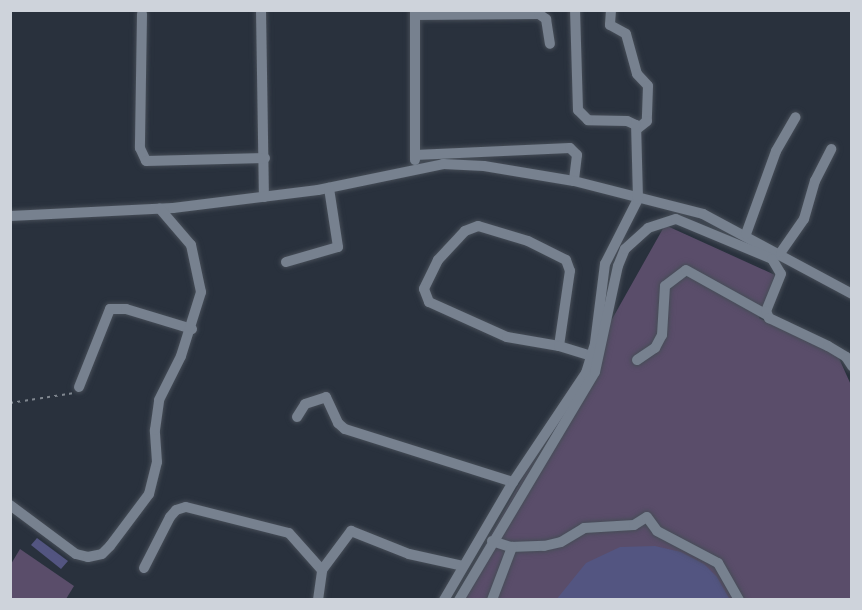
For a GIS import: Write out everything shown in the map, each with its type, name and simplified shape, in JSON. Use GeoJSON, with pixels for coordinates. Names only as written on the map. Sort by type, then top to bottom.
{"type":"FeatureCollection","features":[{"type":"Feature","properties":{"kind":"street"},"geometry":{"type":"LineString","coordinates":[[261,10],[264,197]]}},
{"type":"Feature","properties":{"kind":"street"},"geometry":{"type":"LineString","coordinates":[[575,10],[577,101],[582,117],[594,122],[627,121],[637,129]]}},
{"type":"Feature","properties":{"kind":"street"},"geometry":{"type":"LineString","coordinates":[[611,10],[610,25],[626,34],[637,74],[648,86],[647,121],[637,129]]}},
{"type":"Feature","properties":{"kind":"street"},"geometry":{"type":"LineString","coordinates":[[414,168],[415,13],[539,14],[546,19],[550,44]]}},
{"type":"Feature","properties":{"kind":"street"},"geometry":{"type":"LineString","coordinates":[[142,15],[140,148],[146,161],[265,158]]}},
{"type":"Feature","properties":{"kind":"street"},"geometry":{"type":"LineString","coordinates":[[746,234],[776,151],[796,117]]}},
{"type":"Feature","properties":{"kind":"street"},"geometry":{"type":"LineString","coordinates":[[444,600],[513,482],[596,357],[605,264],[638,199],[637,129]]}},
{"type":"Feature","properties":{"kind":"street"},"geometry":{"type":"LineString","coordinates":[[415,155],[570,148],[577,155],[574,181]]}},
{"type":"Feature","properties":{"kind":"street"},"geometry":{"type":"LineString","coordinates":[[781,252],[804,219],[815,181],[831,149]]}},
{"type":"Feature","properties":{"kind":"street"},"geometry":{"type":"LineString","coordinates":[[10,216],[160,209],[329,189],[414,168],[443,164],[484,166],[574,181],[703,214],[781,252],[852,294]]}},
{"type":"Feature","properties":{"kind":"street"},"geometry":{"type":"LineString","coordinates":[[286,262],[338,247],[329,189]]}},
{"type":"Feature","properties":{"kind":"street"},"geometry":{"type":"LineString","coordinates":[[10,505],[76,554],[88,557],[102,554],[110,546],[154,482],[157,409],[192,329],[201,292],[199,271],[191,245],[160,209]]}},
{"type":"Feature","properties":{"kind":"street"},"geometry":{"type":"LineString","coordinates":[[459,600],[492,541],[560,433],[596,357],[618,266],[625,249],[635,237],[665,221],[692,223],[772,259],[781,274],[767,315]]}},
{"type":"Feature","properties":{"kind":"street"},"geometry":{"type":"LineString","coordinates":[[559,346],[570,271],[566,260],[528,241],[478,226],[465,231],[438,260],[424,289],[429,302],[507,337],[559,346],[596,357]]}},
{"type":"Feature","properties":{"kind":"street"},"geometry":{"type":"LineString","coordinates":[[638,360],[655,348],[662,335],[665,286],[686,270],[840,353],[852,366]]}},
{"type":"Feature","properties":{"kind":"street"},"geometry":{"type":"LineString","coordinates":[[79,387],[110,309],[126,309],[192,329]]}},
{"type":"Feature","properties":{"kind":"street"},"geometry":{"type":"LineString","coordinates":[[297,417],[305,404],[326,398],[338,423],[345,429],[513,482]]}},
{"type":"Feature","properties":{"kind":"street"},"geometry":{"type":"LineString","coordinates":[[144,568],[170,517],[176,510],[186,507],[289,533],[322,570]]}},
{"type":"Feature","properties":{"kind":"street"},"geometry":{"type":"LineString","coordinates":[[492,541],[512,547],[553,545],[584,528],[634,525],[647,517],[657,531],[718,563],[739,600]]}},
{"type":"Feature","properties":{"kind":"street"},"geometry":{"type":"LineString","coordinates":[[318,600],[322,570],[351,531],[409,554],[464,566]]}},
{"type":"Feature","properties":{"kind":"street"},"geometry":{"type":"LineString","coordinates":[[492,600],[512,547]]}},
{"type":"Feature","properties":{"kind":"path"},"geometry":{"type":"LineString","coordinates":[[10,403],[62,398],[79,387]]}},
{"type":"Feature","properties":{"kind":"shaded area"},"geometry":{"type":"Polygon","coordinates":[[[665,225],[775,275],[759,318],[838,356],[851,385],[851,599],[454,600],[665,225]]]}},
{"type":"Feature","properties":{"kind":"shaded area"},"geometry":{"type":"Polygon","coordinates":[[[20,549],[74,586],[66,599],[11,599],[11,564],[20,549]]]}},
{"type":"Feature","properties":{"kind":"building"},"geometry":{"type":"Polygon","coordinates":[[[37,538],[68,561],[61,569],[31,545],[37,538]]]}},
{"type":"Feature","properties":{"kind":"building"},"geometry":{"type":"Polygon","coordinates":[[[655,546],[681,552],[704,564],[717,577],[730,600],[556,600],[586,563],[620,547],[655,546]]]}}]}
